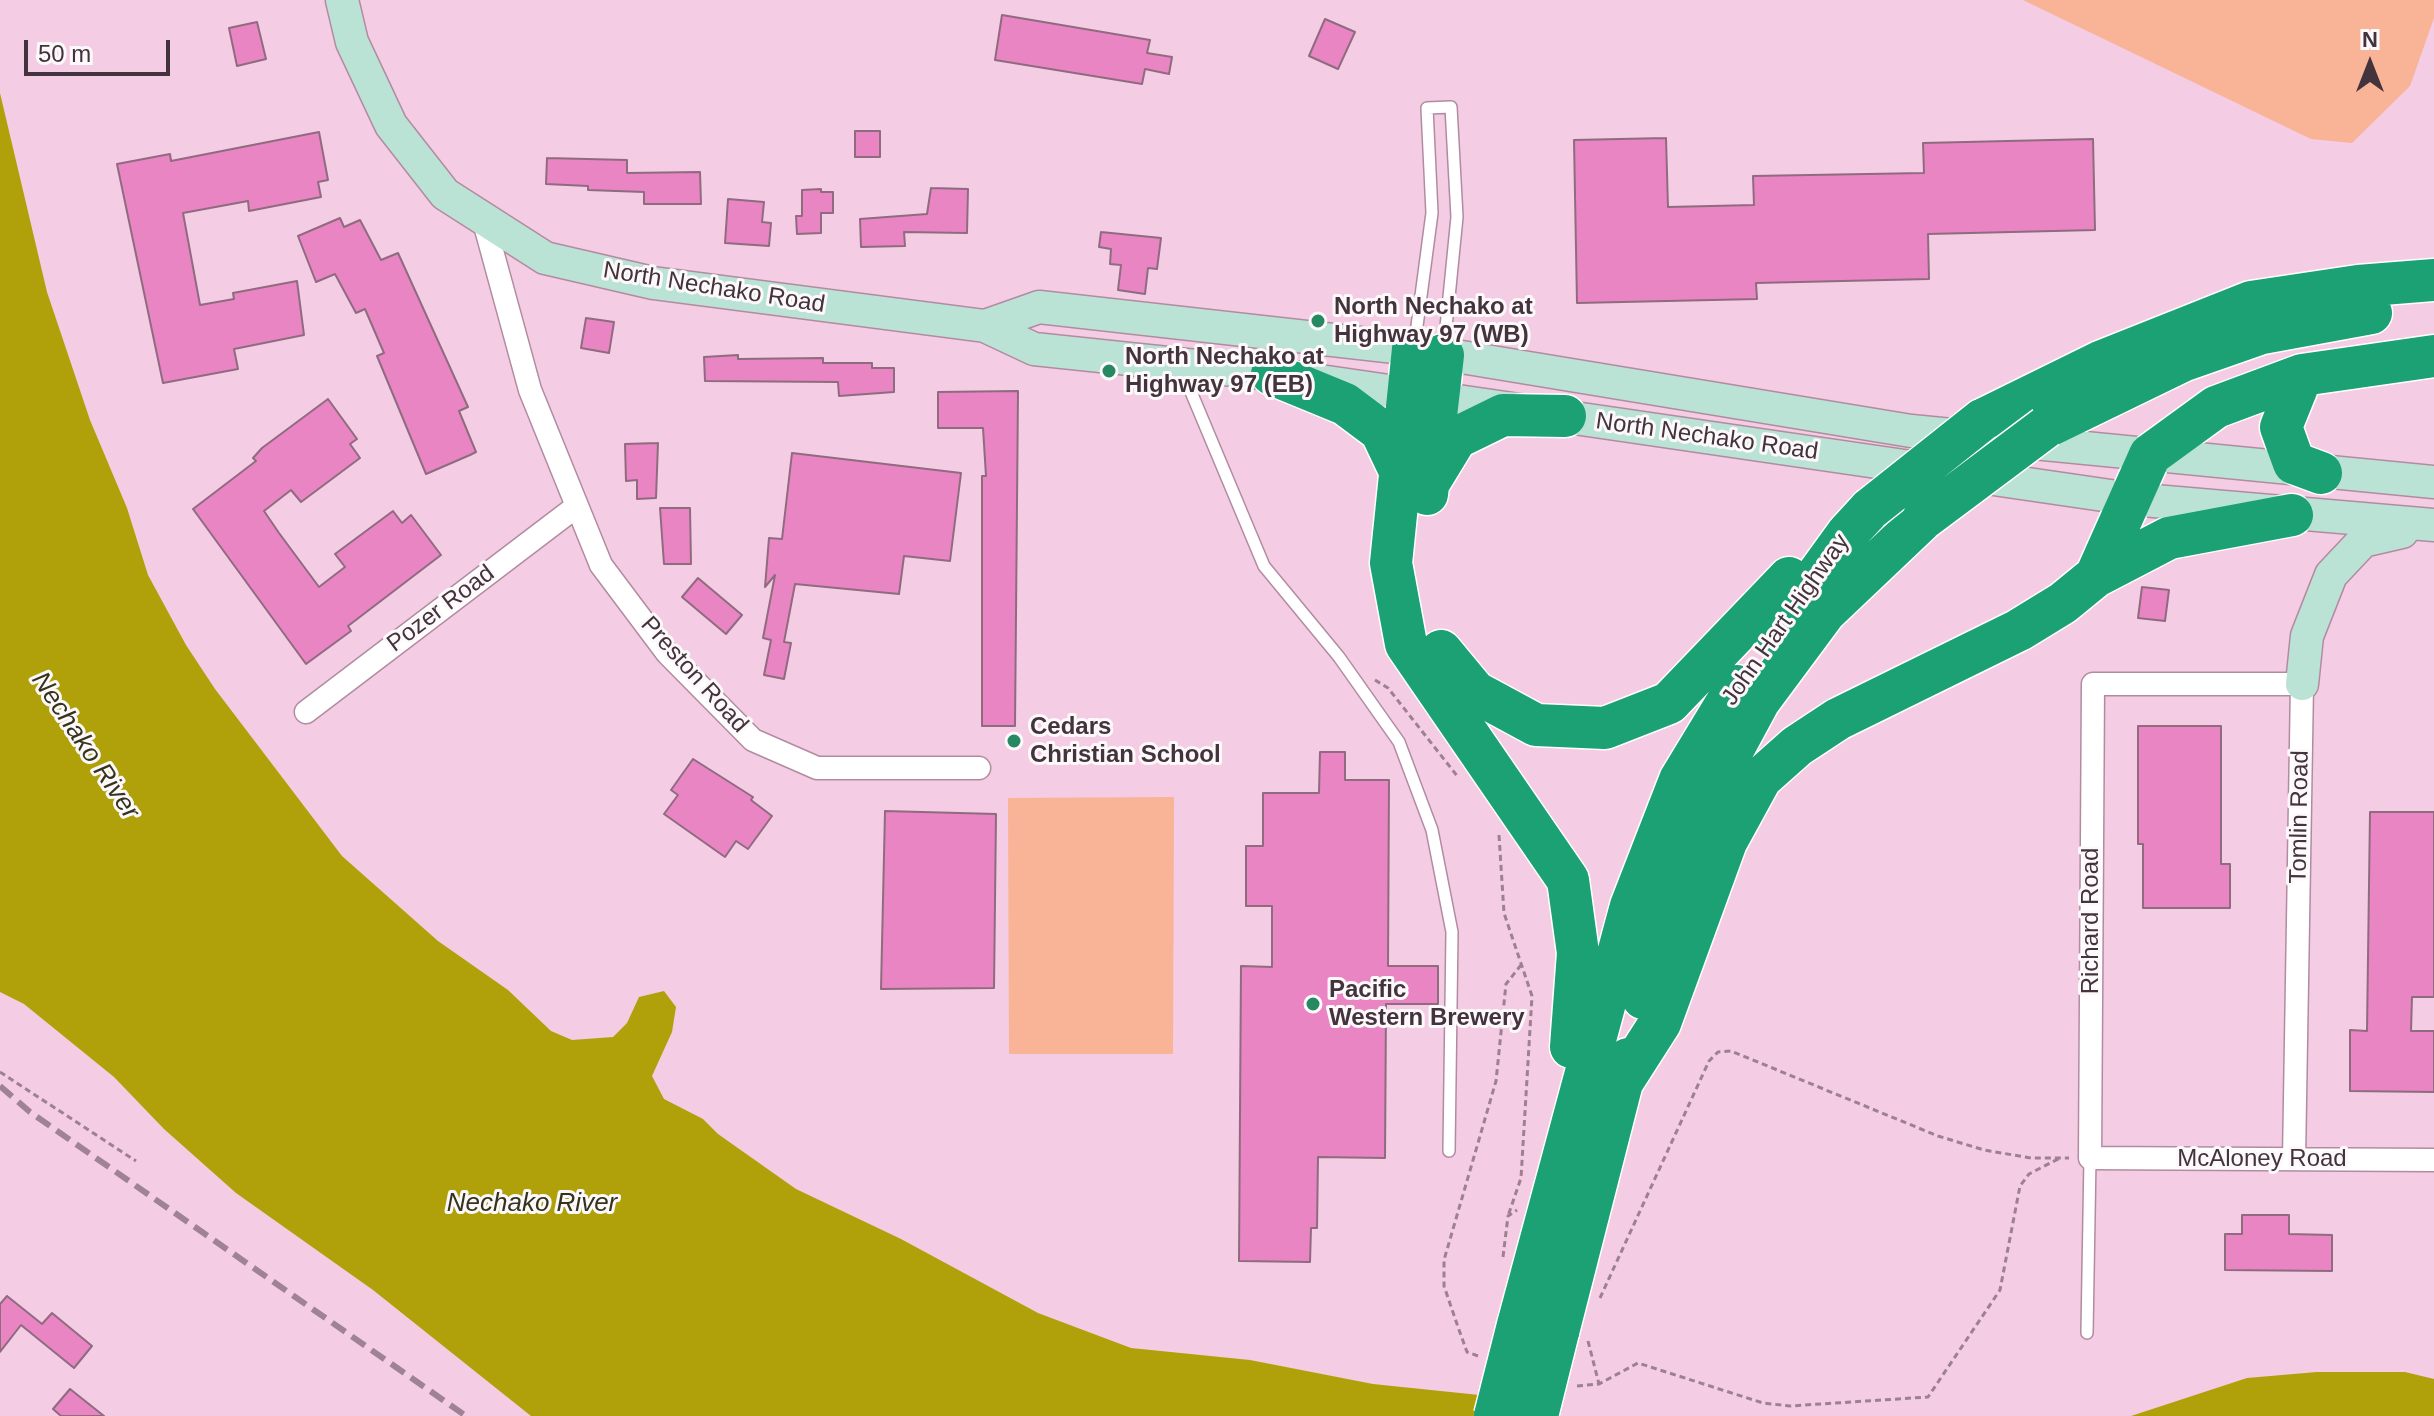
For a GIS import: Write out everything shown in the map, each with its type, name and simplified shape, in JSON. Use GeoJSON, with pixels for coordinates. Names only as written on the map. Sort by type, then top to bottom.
{"type":"FeatureCollection","features":[{"type":"Feature","properties":{"kind":"highway","name":"John Hart Highway"},"geometry":{"type":"LineString","coordinates":[[1495,1416],[1554,1183],[1631,906],[1680,780],[1735,689],[1859,521],[1982,420],[2100,362],[2251,302],[2358,286],[2434,280]]}},
{"type":"Feature","properties":{"kind":"highway","name":"John Hart Highway"},"geometry":{"type":"LineString","coordinates":[[1537,1416],[1572,1331],[1621,1084],[1666,911],[1711,790],[1759,701],[1825,612],[1923,519],[2046,427],[2182,361],[2262,333],[2357,314],[2434,307]]}},
{"type":"Feature","properties":{"kind":"highway"},"geometry":{"type":"LineString","coordinates":[[1428,352],[1415,478],[1416,564],[1430,637],[1475,692],[1536,725],[1605,728],[1669,703],[1795,572],[1859,521]]}},
{"type":"Feature","properties":{"kind":"highway"},"geometry":{"type":"LineString","coordinates":[[2096,576],[2150,455],[2216,407],[2302,375],[2434,356]]}},
{"type":"Feature","properties":{"kind":"highway"},"geometry":{"type":"LineString","coordinates":[[1272,374],[1345,404],[1381,431],[1415,478]]}},
{"type":"Feature","properties":{"kind":"highway"},"geometry":{"type":"LineString","coordinates":[[2302,375],[2281,427],[2294,463],[2321,473]]}},
{"type":"Feature","properties":{"kind":"highway"},"geometry":{"type":"LineString","coordinates":[[1554,1183],[1577,999],[1578,953],[1568,880],[1406,644],[1391,563],[1415,478],[1456,438],[1503,415],[1565,416]]}},
{"type":"Feature","properties":{"kind":"highway"},"geometry":{"type":"LineString","coordinates":[[1621,1084],[1660,1023],[1726,842],[1761,778],[1797,746],[1838,719],[2019,630],[2063,603],[2096,576],[2169,538],[2292,515]]}},
{"type":"Feature","properties":{"kind":"main road","name":"North Nechako Road"},"geometry":{"type":"LineString","coordinates":[[342,0],[352,42],[391,125],[445,194],[545,258],[653,283],[985,326],[1034,349],[1272,374],[2131,499],[2434,525]]}},
{"type":"Feature","properties":{"kind":"main road","name":"North Nechako Road"},"geometry":{"type":"LineString","coordinates":[[985,326],[1039,307],[1428,352],[1911,431],[2434,482]]}},
{"type":"Feature","properties":{"kind":"main road"},"geometry":{"type":"LineString","coordinates":[[2302,684],[2307,636],[2331,575],[2363,541],[2434,525]]}},
{"type":"Feature","properties":{"kind":"street","name":"Preston Road"},"geometry":{"type":"LineString","coordinates":[[483,218],[530,390],[601,565],[667,653],[753,740],[817,768],[979,768]]}},
{"type":"Feature","properties":{"kind":"street","name":"Pozer Road"},"geometry":{"type":"LineString","coordinates":[[306,712],[577,506]]}},
{"type":"Feature","properties":{"kind":"street","name":"Richard Road"},"geometry":{"type":"LineString","coordinates":[[2090,1158],[2093,684],[2302,684]]}},
{"type":"Feature","properties":{"kind":"street","name":"Tomlin Road"},"geometry":{"type":"LineString","coordinates":[[2294,1159],[2302,684]]}},
{"type":"Feature","properties":{"kind":"street","name":"McAloney Road"},"geometry":{"type":"LineString","coordinates":[[2090,1158],[2434,1160]]}},
{"type":"Feature","properties":{"kind":"lane"},"geometry":{"type":"LineString","coordinates":[[1451,107],[1457,217],[1428,352],[1432,213],[1427,108],[1451,107]]}},
{"type":"Feature","properties":{"kind":"lane"},"geometry":{"type":"LineString","coordinates":[[1179,364],[1264,566],[1339,657],[1399,742],[1432,830],[1452,932],[1449,1151]]}},
{"type":"Feature","properties":{"kind":"lane"},"geometry":{"type":"LineString","coordinates":[[2087,1333],[2090,1158]]}},
{"type":"Feature","properties":{"kind":"path"},"geometry":{"type":"LineString","coordinates":[[1339,657],[1388,688],[1466,788]]}},
{"type":"Feature","properties":{"kind":"path"},"geometry":{"type":"LineString","coordinates":[[1495,827],[1500,837],[1504,913],[1532,996],[1521,1178],[1508,1216]]}},
{"type":"Feature","properties":{"kind":"path"},"geometry":{"type":"LineString","coordinates":[[1482,1357],[1467,1352],[1444,1286],[1444,1260],[1496,1081],[1506,984],[1521,965]]}},
{"type":"Feature","properties":{"kind":"path"},"geometry":{"type":"LineString","coordinates":[[1598,1302],[1709,1061],[1718,1052],[1731,1051],[1938,1136],[1984,1150],[2031,1158],[2090,1158]]}},
{"type":"Feature","properties":{"kind":"path"},"geometry":{"type":"LineString","coordinates":[[0,1072],[136,1161]]}},
{"type":"Feature","properties":{"kind":"path"},"geometry":{"type":"LineString","coordinates":[[1572,1387],[1599,1384],[1638,1363],[1763,1403],[1790,1406],[1928,1397],[2000,1290],[2020,1186],[2029,1174],[2060,1158]]}},
{"type":"Feature","properties":{"kind":"path"},"geometry":{"type":"LineString","coordinates":[[1572,1331],[1599,1384]]}},
{"type":"Feature","properties":{"kind":"shaded area"},"geometry":{"type":"Polygon","coordinates":[[[2023,0],[2434,0],[2434,18],[2410,86],[2352,143],[2311,139],[2023,0]]]}},
{"type":"Feature","properties":{"kind":"shaded area"},"geometry":{"type":"Polygon","coordinates":[[[1174,797],[1173,1054],[1009,1054],[1008,798],[1174,797]]]}},
{"type":"Feature","properties":{"kind":"water","name":"Nechako River"},"geometry":{"type":"Polygon","coordinates":[[[0,93],[47,292],[90,420],[127,508],[148,575],[186,645],[215,689],[342,856],[438,941],[508,990],[551,1031],[572,1040],[613,1037],[627,1023],[639,997],[664,991],[676,1007],[672,1032],[652,1076],[664,1099],[703,1119],[718,1134],[796,1189],[901,1239],[1038,1313],[1131,1348],[1250,1360],[1373,1384],[1489,1396],[1516,1416],[531,1416],[373,1290],[236,1193],[164,1129],[114,1077],[24,1004],[0,992],[0,93]]]}},
{"type":"Feature","properties":{"kind":"water"},"geometry":{"type":"Polygon","coordinates":[[[2317,1372],[2405,1372],[2434,1379],[2434,1416],[2131,1416],[2247,1378],[2317,1372]]]}},
{"type":"Feature","properties":{"kind":"building"},"geometry":{"type":"Polygon","coordinates":[[[1002,15],[1150,40],[1147,53],[1172,57],[1169,74],[1145,69],[1142,84],[995,60],[1002,15]]]}},
{"type":"Feature","properties":{"kind":"building"},"geometry":{"type":"Polygon","coordinates":[[[1325,19],[1355,32],[1338,69],[1309,56],[1325,19]]]}},
{"type":"Feature","properties":{"kind":"building"},"geometry":{"type":"Polygon","coordinates":[[[257,22],[266,59],[237,66],[229,28],[257,22]]]}},
{"type":"Feature","properties":{"kind":"building"},"geometry":{"type":"Polygon","coordinates":[[[855,131],[880,131],[880,157],[855,157],[855,131]]]}},
{"type":"Feature","properties":{"kind":"building"},"geometry":{"type":"Polygon","coordinates":[[[319,132],[328,180],[318,182],[321,197],[249,211],[248,201],[183,213],[200,305],[234,299],[233,293],[297,281],[304,335],[234,349],[238,369],[163,383],[117,164],[170,154],[171,161],[319,132]]]}},
{"type":"Feature","properties":{"kind":"building"},"geometry":{"type":"Polygon","coordinates":[[[1666,138],[1668,207],[1754,205],[1753,176],[1924,173],[1923,143],[2093,139],[2095,230],[1928,234],[1929,279],[1756,283],[1757,299],[1577,303],[1574,140],[1666,138]]]}},
{"type":"Feature","properties":{"kind":"building"},"geometry":{"type":"Polygon","coordinates":[[[547,158],[627,160],[627,173],[700,172],[701,204],[644,204],[644,192],[588,190],[588,186],[546,184],[547,158]]]}},
{"type":"Feature","properties":{"kind":"building"},"geometry":{"type":"Polygon","coordinates":[[[931,188],[968,189],[967,233],[904,232],[905,246],[861,247],[860,219],[927,214],[931,188]]]}},
{"type":"Feature","properties":{"kind":"building"},"geometry":{"type":"Polygon","coordinates":[[[821,189],[821,192],[833,192],[833,213],[821,213],[821,233],[797,234],[796,216],[802,216],[802,190],[821,189]]]}},
{"type":"Feature","properties":{"kind":"building"},"geometry":{"type":"Polygon","coordinates":[[[728,199],[764,202],[762,222],[771,223],[769,246],[725,243],[728,199]]]}},
{"type":"Feature","properties":{"kind":"building"},"geometry":{"type":"Polygon","coordinates":[[[340,218],[344,227],[360,220],[381,260],[398,253],[468,407],[459,411],[476,452],[426,474],[377,356],[384,353],[365,309],[356,313],[335,274],[316,282],[298,236],[340,218]]]}},
{"type":"Feature","properties":{"kind":"building"},"geometry":{"type":"Polygon","coordinates":[[[1101,232],[1161,238],[1157,269],[1148,268],[1145,294],[1118,290],[1121,265],[1110,264],[1111,249],[1099,247],[1101,232]]]}},
{"type":"Feature","properties":{"kind":"building"},"geometry":{"type":"Polygon","coordinates":[[[586,318],[614,322],[609,353],[581,348],[586,318]]]}},
{"type":"Feature","properties":{"kind":"building"},"geometry":{"type":"Polygon","coordinates":[[[738,355],[738,359],[823,358],[823,363],[872,363],[872,368],[894,368],[894,392],[839,396],[838,382],[705,381],[704,357],[738,355]]]}},
{"type":"Feature","properties":{"kind":"building"},"geometry":{"type":"Polygon","coordinates":[[[1018,391],[1015,726],[982,726],[982,476],[986,476],[983,428],[938,428],[938,392],[1018,391]]]}},
{"type":"Feature","properties":{"kind":"building"},"geometry":{"type":"Polygon","coordinates":[[[328,399],[357,439],[350,444],[360,458],[301,502],[291,490],[264,511],[279,533],[319,587],[345,567],[335,554],[393,511],[402,523],[411,515],[441,555],[348,626],[351,631],[306,664],[193,509],[256,461],[253,458],[262,448],[328,399]]]}},
{"type":"Feature","properties":{"kind":"building"},"geometry":{"type":"Polygon","coordinates":[[[658,443],[656,498],[637,499],[637,480],[626,481],[625,444],[658,443]]]}},
{"type":"Feature","properties":{"kind":"building"},"geometry":{"type":"Polygon","coordinates":[[[792,453],[961,473],[950,561],[904,556],[899,594],[795,584],[784,642],[791,643],[784,679],[764,675],[771,640],[763,638],[775,575],[765,587],[769,538],[782,539],[792,453]]]}},
{"type":"Feature","properties":{"kind":"building"},"geometry":{"type":"Polygon","coordinates":[[[660,508],[690,508],[691,564],[664,564],[660,508]]]}},
{"type":"Feature","properties":{"kind":"building"},"geometry":{"type":"Polygon","coordinates":[[[698,578],[742,615],[726,634],[682,597],[698,578]]]}},
{"type":"Feature","properties":{"kind":"building"},"geometry":{"type":"Polygon","coordinates":[[[2142,587],[2169,590],[2165,621],[2138,618],[2142,587]]]}},
{"type":"Feature","properties":{"kind":"building"},"geometry":{"type":"Polygon","coordinates":[[[2138,726],[2221,726],[2221,864],[2230,864],[2230,908],[2143,908],[2143,844],[2138,844],[2138,726]]]}},
{"type":"Feature","properties":{"kind":"building","name":"Pacific Western Brewery"},"geometry":{"type":"Polygon","coordinates":[[[1320,752],[1345,752],[1345,780],[1389,780],[1388,966],[1438,966],[1438,1004],[1386,1004],[1385,1158],[1318,1157],[1317,1228],[1311,1228],[1310,1262],[1239,1261],[1241,966],[1272,967],[1272,906],[1246,906],[1246,846],[1263,846],[1263,793],[1319,793],[1320,752]]]}},
{"type":"Feature","properties":{"kind":"building"},"geometry":{"type":"Polygon","coordinates":[[[693,759],[753,797],[751,800],[772,816],[748,849],[736,841],[725,857],[664,814],[678,795],[671,790],[693,759]]]}},
{"type":"Feature","properties":{"kind":"building"},"geometry":{"type":"Polygon","coordinates":[[[885,811],[996,814],[994,988],[881,989],[885,811]]]}},
{"type":"Feature","properties":{"kind":"building"},"geometry":{"type":"Polygon","coordinates":[[[2370,812],[2434,812],[2434,997],[2412,997],[2411,1031],[2434,1031],[2434,1092],[2350,1091],[2350,1030],[2367,1031],[2370,812]]]}},
{"type":"Feature","properties":{"kind":"building"},"geometry":{"type":"Polygon","coordinates":[[[2242,1215],[2289,1215],[2289,1234],[2332,1235],[2332,1271],[2225,1270],[2225,1234],[2242,1234],[2242,1215]]]}},
{"type":"Feature","properties":{"kind":"building"},"geometry":{"type":"Polygon","coordinates":[[[7,1296],[42,1324],[52,1313],[92,1346],[74,1368],[21,1325],[0,1352],[0,1304],[7,1296]]]}},
{"type":"Feature","properties":{"kind":"building"},"geometry":{"type":"Polygon","coordinates":[[[70,1389],[104,1416],[61,1416],[53,1409],[70,1389]]]}},
{"type":"Feature","properties":{"kind":"railway"},"geometry":{"type":"LineString","coordinates":[[0,1086],[30,1112],[466,1416]]}},
{"type":"Feature","properties":{"kind":"place","name":"North Nechako at Highway 97 (WB)"},"geometry":{"type":"Point","coordinates":[1318,321]}},
{"type":"Feature","properties":{"kind":"place","name":"North Nechako at Highway 97 (EB)"},"geometry":{"type":"Point","coordinates":[1109,371]}},
{"type":"Feature","properties":{"kind":"place","name":"Cedars Christian School"},"geometry":{"type":"Point","coordinates":[1014,741]}},
{"type":"Feature","properties":{"kind":"place","name":"Pacific Western Brewery"},"geometry":{"type":"Point","coordinates":[1313,1004]}}]}
